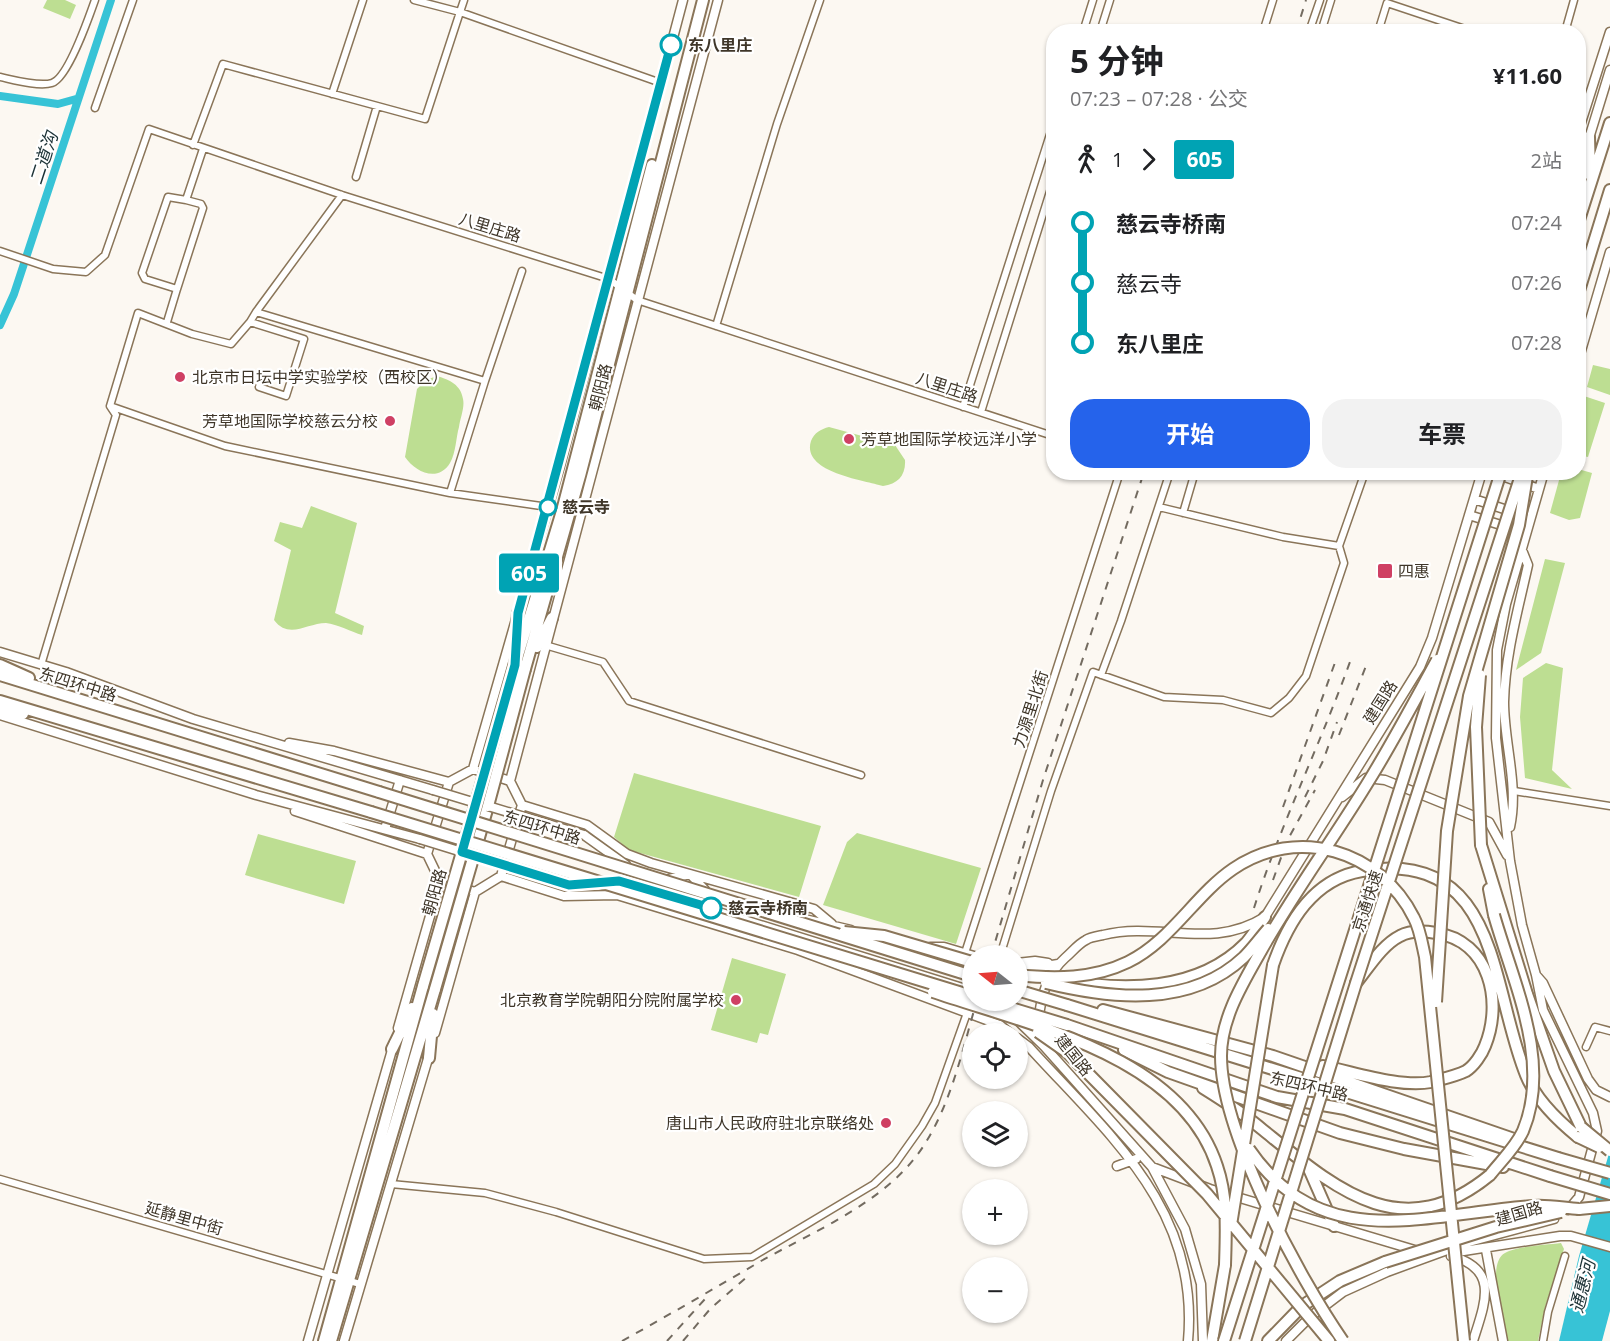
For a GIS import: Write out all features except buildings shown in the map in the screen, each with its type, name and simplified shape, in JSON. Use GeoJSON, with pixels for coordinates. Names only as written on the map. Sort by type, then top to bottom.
{"type":"FeatureCollection","features":[{"type":"Feature","properties":{"kind":"highway","name":"朝阳路"},"geometry":{"type":"LineString","coordinates":[[623,290],[695,0]]}},
{"type":"Feature","properties":{"kind":"highway","name":"朝阳路"},"geometry":{"type":"LineString","coordinates":[[331,1341],[351,1281],[488,806],[520,667],[703,0]]}},
{"type":"Feature","properties":{"kind":"highway"},"geometry":{"type":"LineString","coordinates":[[1586,197],[1610,123]]}},
{"type":"Feature","properties":{"kind":"highway"},"geometry":{"type":"LineString","coordinates":[[1590,137],[1590,184]]}},
{"type":"Feature","properties":{"kind":"highway"},"geometry":{"type":"LineString","coordinates":[[1586,268],[1610,190]]}},
{"type":"Feature","properties":{"kind":"highway","name":"京通快速"},"geometry":{"type":"LineString","coordinates":[[1224,1341],[1499,480]]}},
{"type":"Feature","properties":{"kind":"highway","name":"京通快速"},"geometry":{"type":"LineString","coordinates":[[1245,1341],[1356,983],[1519,480]]}},
{"type":"Feature","properties":{"kind":"highway"},"geometry":{"type":"LineString","coordinates":[[1434,1033],[1447,831],[1469,696],[1484,638],[1519,525],[1526,480]]}},
{"type":"Feature","properties":{"kind":"highway"},"geometry":{"type":"LineString","coordinates":[[518,613],[520,667]]}},
{"type":"Feature","properties":{"kind":"highway"},"geometry":{"type":"LineString","coordinates":[[520,667],[552,618]]}},
{"type":"Feature","properties":{"kind":"highway"},"geometry":{"type":"LineString","coordinates":[[1184,1076],[1238,1110],[1309,1169],[1331,1184],[1373,1205],[1416,1208],[1440,1204],[1464,1194],[1490,1175],[1510,1151],[1522,1132],[1532,1103],[1534,1072],[1529,1039],[1494,915],[1482,845],[1476,727],[1484,638]]}},
{"type":"Feature","properties":{"kind":"highway"},"geometry":{"type":"LineString","coordinates":[[1343,1341],[1305,1280],[1265,1198],[1237,1132],[1224,1088],[1221,1054],[1226,1022],[1239,989],[1282,913],[1370,779],[1448,642]]}},
{"type":"Feature","properties":{"kind":"highway"},"geometry":{"type":"LineString","coordinates":[[0,665],[67,696]]}},
{"type":"Feature","properties":{"kind":"highway","name":"朝阳路"},"geometry":{"type":"LineString","coordinates":[[324,1341],[351,1281],[423,986],[476,802],[520,667]]}},
{"type":"Feature","properties":{"kind":"highway","name":"东四环中路"},"geometry":{"type":"LineString","coordinates":[[0,675],[962,973]]}},
{"type":"Feature","properties":{"kind":"highway"},"geometry":{"type":"LineString","coordinates":[[0,700],[962,993]]}},
{"type":"Feature","properties":{"kind":"highway"},"geometry":{"type":"LineString","coordinates":[[0,710],[61,720]]}},
{"type":"Feature","properties":{"kind":"highway"},"geometry":{"type":"LineString","coordinates":[[1482,845],[1527,994],[1554,1071],[1579,1132]]}},
{"type":"Feature","properties":{"kind":"highway"},"geometry":{"type":"LineString","coordinates":[[1059,979],[1104,971],[1128,962],[1150,948],[1209,890],[1243,863],[1281,849],[1298,846],[1319,847],[1359,858],[1379,872],[1404,901],[1415,919],[1425,957],[1464,1341]]}},
{"type":"Feature","properties":{"kind":"highway"},"geometry":{"type":"LineString","coordinates":[[1212,1341],[1274,965],[1282,940],[1296,914],[1316,892],[1355,872],[1380,868],[1404,868],[1434,877],[1468,906],[1487,938],[1494,1010],[1491,1032],[1482,1053],[1468,1070],[1430,1082],[1406,1082],[1273,1056]]}},
{"type":"Feature","properties":{"kind":"highway"},"geometry":{"type":"LineString","coordinates":[[1028,977],[1086,993],[1121,997],[1150,997],[1178,991],[1218,975],[1243,958],[1282,913]]}},
{"type":"Feature","properties":{"kind":"highway"},"geometry":{"type":"LineString","coordinates":[[1028,975],[1081,984],[1141,987],[1194,975],[1224,961],[1246,942],[1265,916]]}},
{"type":"Feature","properties":{"kind":"highway"},"geometry":{"type":"LineString","coordinates":[[818,929],[884,936],[962,957]]}},
{"type":"Feature","properties":{"kind":"highway"},"geometry":{"type":"LineString","coordinates":[[1356,983],[1387,946],[1400,936],[1413,932],[1441,934],[1468,948],[1492,972],[1503,995],[1514,1040],[1527,1077],[1546,1107],[1579,1132],[1610,1151]]}},
{"type":"Feature","properties":{"kind":"highway"},"geometry":{"type":"LineString","coordinates":[[813,948],[1074,1039],[1119,1060],[1150,1079],[1178,1104],[1200,1132],[1217,1166],[1227,1215],[1225,1265]]}},
{"type":"Feature","properties":{"kind":"highway"},"geometry":{"type":"LineString","coordinates":[[392,1049],[423,986]]}},
{"type":"Feature","properties":{"kind":"highway"},"geometry":{"type":"LineString","coordinates":[[429,1058],[435,989]]}},
{"type":"Feature","properties":{"kind":"highway","name":"东四环中路"},"geometry":{"type":"LineString","coordinates":[[1028,993],[1610,1173]]}},
{"type":"Feature","properties":{"kind":"highway"},"geometry":{"type":"LineString","coordinates":[[1068,1005],[1088,1005],[1273,1056],[1501,1132],[1545,1154]]}},
{"type":"Feature","properties":{"kind":"highway","name":"东四环中路"},"geometry":{"type":"LineString","coordinates":[[1021,1011],[1277,1097],[1345,1109],[1610,1194]]}},
{"type":"Feature","properties":{"kind":"highway"},"geometry":{"type":"LineString","coordinates":[[1020,1022],[1068,1053],[1207,1194],[1329,1341]]}},
{"type":"Feature","properties":{"kind":"highway"},"geometry":{"type":"LineString","coordinates":[[1091,1033],[1168,1072],[1340,1133],[1484,1165],[1524,1168]]}},
{"type":"Feature","properties":{"kind":"highway"},"geometry":{"type":"LineString","coordinates":[[1237,1132],[1259,1164],[1286,1189],[1315,1207],[1348,1218],[1399,1223],[1536,1206],[1579,1209]]}},
{"type":"Feature","properties":{"kind":"highway"},"geometry":{"type":"LineString","coordinates":[[1309,1169],[1334,1226]]}},
{"type":"Feature","properties":{"kind":"highway"},"geometry":{"type":"LineString","coordinates":[[1268,1341],[1302,1306],[1340,1281],[1385,1262],[1533,1216],[1610,1206]]}},
{"type":"Feature","properties":{"kind":"street"},"geometry":{"type":"LineString","coordinates":[[0,77],[50,84],[60,79],[87,24],[95,0]]}},
{"type":"Feature","properties":{"kind":"street"},"geometry":{"type":"LineString","coordinates":[[95,108],[133,0]]}},
{"type":"Feature","properties":{"kind":"street"},"geometry":{"type":"LineString","coordinates":[[332,94],[363,0]]}},
{"type":"Feature","properties":{"kind":"street"},"geometry":{"type":"LineString","coordinates":[[414,0],[460,12],[661,83]]}},
{"type":"Feature","properties":{"kind":"street"},"geometry":{"type":"LineString","coordinates":[[193,145],[223,64],[425,119],[464,0]]}},
{"type":"Feature","properties":{"kind":"street","name":"朝阳路"},"geometry":{"type":"LineString","coordinates":[[473,769],[548,507],[683,0]]}},
{"type":"Feature","properties":{"kind":"street","name":"朝阳路"},"geometry":{"type":"LineString","coordinates":[[510,781],[718,0]]}},
{"type":"Feature","properties":{"kind":"street"},"geometry":{"type":"LineString","coordinates":[[716,326],[777,124],[820,0]]}},
{"type":"Feature","properties":{"kind":"street"},"geometry":{"type":"LineString","coordinates":[[1086,24],[1093,0]]}},
{"type":"Feature","properties":{"kind":"street"},"geometry":{"type":"LineString","coordinates":[[1102,24],[1110,0]]}},
{"type":"Feature","properties":{"kind":"street"},"geometry":{"type":"LineString","coordinates":[[1266,24],[1274,0]]}},
{"type":"Feature","properties":{"kind":"street"},"geometry":{"type":"LineString","coordinates":[[1312,24],[1320,0]]}},
{"type":"Feature","properties":{"kind":"street"},"geometry":{"type":"LineString","coordinates":[[1324,24],[1331,0]]}},
{"type":"Feature","properties":{"kind":"street"},"geometry":{"type":"LineString","coordinates":[[1567,24],[1574,0]]}},
{"type":"Feature","properties":{"kind":"street"},"geometry":{"type":"LineString","coordinates":[[1380,24],[1387,3],[1450,24]]}},
{"type":"Feature","properties":{"kind":"street"},"geometry":{"type":"LineString","coordinates":[[1586,107],[1610,32]]}},
{"type":"Feature","properties":{"kind":"street"},"geometry":{"type":"LineString","coordinates":[[1586,149],[1610,70]]}},
{"type":"Feature","properties":{"kind":"street"},"geometry":{"type":"LineString","coordinates":[[356,177],[377,106]]}},
{"type":"Feature","properties":{"kind":"street","name":"八里庄路"},"geometry":{"type":"LineString","coordinates":[[3,252],[53,269],[86,272],[105,255],[148,129],[342,195],[609,279],[638,300],[1046,434]]}},
{"type":"Feature","properties":{"kind":"street"},"geometry":{"type":"LineString","coordinates":[[963,407],[1046,146]]}},
{"type":"Feature","properties":{"kind":"street"},"geometry":{"type":"LineString","coordinates":[[186,200],[203,149]]}},
{"type":"Feature","properties":{"kind":"street"},"geometry":{"type":"LineString","coordinates":[[41,665],[116,415],[110,405],[138,313],[167,322],[192,334],[231,344],[250,322],[342,195]]}},
{"type":"Feature","properties":{"kind":"street"},"geometry":{"type":"LineString","coordinates":[[167,322],[203,208],[201,204],[168,197],[142,273],[145,279],[177,289]]}},
{"type":"Feature","properties":{"kind":"street"},"geometry":{"type":"LineString","coordinates":[[981,412],[1046,204]]}},
{"type":"Feature","properties":{"kind":"street"},"geometry":{"type":"LineString","coordinates":[[1586,334],[1610,252]]}},
{"type":"Feature","properties":{"kind":"street"},"geometry":{"type":"LineString","coordinates":[[450,493],[522,271]]}},
{"type":"Feature","properties":{"kind":"street"},"geometry":{"type":"LineString","coordinates":[[256,312],[485,381]]}},
{"type":"Feature","properties":{"kind":"street"},"geometry":{"type":"LineString","coordinates":[[250,322],[304,339],[286,396],[259,387],[260,384]]}},
{"type":"Feature","properties":{"kind":"street"},"geometry":{"type":"LineString","coordinates":[[110,405],[225,446],[450,493],[548,507]]}},
{"type":"Feature","properties":{"kind":"street","name":"力源里北街"},"geometry":{"type":"LineString","coordinates":[[975,945],[1118,480]]}},
{"type":"Feature","properties":{"kind":"street"},"geometry":{"type":"LineString","coordinates":[[1101,675],[1167,480]]}},
{"type":"Feature","properties":{"kind":"street"},"geometry":{"type":"LineString","coordinates":[[1183,513],[1193,480]]}},
{"type":"Feature","properties":{"kind":"street"},"geometry":{"type":"LineString","coordinates":[[1003,945],[1051,791],[1075,730],[1093,672],[1164,697],[1223,700],[1271,713],[1289,698],[1306,676],[1344,563],[1339,546],[1362,480]]}},
{"type":"Feature","properties":{"kind":"street"},"geometry":{"type":"LineString","coordinates":[[1479,480],[1469,515],[1527,533]]}},
{"type":"Feature","properties":{"kind":"street"},"geometry":{"type":"LineString","coordinates":[[1514,480],[1539,489]]}},
{"type":"Feature","properties":{"kind":"street"},"geometry":{"type":"LineString","coordinates":[[1509,836],[1496,738],[1497,650],[1506,604],[1542,480]]}},
{"type":"Feature","properties":{"kind":"street"},"geometry":{"type":"LineString","coordinates":[[1473,500],[1531,518]]}},
{"type":"Feature","properties":{"kind":"street"},"geometry":{"type":"LineString","coordinates":[[1159,507],[1283,537],[1339,546]]}},
{"type":"Feature","properties":{"kind":"street","name":"建国路"},"geometry":{"type":"LineString","coordinates":[[1203,1341],[1201,1284],[1185,1229],[1152,1167],[1044,1046],[1038,1023],[1039,1006],[1047,982],[1058,964],[1087,939],[1120,931],[1225,934],[1246,928],[1265,916],[1420,667],[1469,515]]}},
{"type":"Feature","properties":{"kind":"street"},"geometry":{"type":"LineString","coordinates":[[1522,550],[1528,565],[1507,662],[1504,700],[1505,734],[1514,791],[1509,861],[1536,975],[1543,983],[1588,1080],[1596,1090],[1610,1097]]}},
{"type":"Feature","properties":{"kind":"street"},"geometry":{"type":"LineString","coordinates":[[545,645],[603,662],[629,701],[861,775]]}},
{"type":"Feature","properties":{"kind":"street","name":"东四环中路"},"geometry":{"type":"LineString","coordinates":[[0,652],[239,733],[584,835],[624,865],[785,914],[833,925],[926,952],[962,958]]}},
{"type":"Feature","properties":{"kind":"street"},"geometry":{"type":"LineString","coordinates":[[0,716],[255,795],[427,854]]}},
{"type":"Feature","properties":{"kind":"street","name":"东四环中路"},"geometry":{"type":"LineString","coordinates":[[239,733],[334,751],[449,782]]}},
{"type":"Feature","properties":{"kind":"street"},"geometry":{"type":"LineString","coordinates":[[473,769],[510,781],[522,805],[501,876],[475,892],[440,882],[427,854],[449,782],[473,769]]}},
{"type":"Feature","properties":{"kind":"street"},"geometry":{"type":"LineString","coordinates":[[1331,809],[1344,793],[1366,778],[1385,780],[1489,822],[1509,861]]}},
{"type":"Feature","properties":{"kind":"street"},"geometry":{"type":"LineString","coordinates":[[385,829],[400,780]]}},
{"type":"Feature","properties":{"kind":"street"},"geometry":{"type":"LineString","coordinates":[[1514,791],[1610,806]]}},
{"type":"Feature","properties":{"kind":"street"},"geometry":{"type":"LineString","coordinates":[[255,795],[420,839],[569,885],[619,881],[962,988]]}},
{"type":"Feature","properties":{"kind":"street","name":"东四环中路"},"geometry":{"type":"LineString","coordinates":[[522,805],[587,825],[627,854],[814,909],[833,925]]}},
{"type":"Feature","properties":{"kind":"street"},"geometry":{"type":"LineString","coordinates":[[669,879],[690,874],[705,890]]}},
{"type":"Feature","properties":{"kind":"street"},"geometry":{"type":"LineString","coordinates":[[501,876],[564,896],[617,895],[798,950],[994,1023]]}},
{"type":"Feature","properties":{"kind":"street","name":"朝阳路"},"geometry":{"type":"LineString","coordinates":[[308,1341],[329,1275],[440,882]]}},
{"type":"Feature","properties":{"kind":"street","name":"朝阳路"},"geometry":{"type":"LineString","coordinates":[[344,1341],[351,1281],[391,1184],[475,892]]}},
{"type":"Feature","properties":{"kind":"street"},"geometry":{"type":"LineString","coordinates":[[785,914],[809,908]]}},
{"type":"Feature","properties":{"kind":"street","name":"东四环中路"},"geometry":{"type":"LineString","coordinates":[[911,948],[944,947],[962,955]]}},
{"type":"Feature","properties":{"kind":"street"},"geometry":{"type":"LineString","coordinates":[[920,974],[926,952]]}},
{"type":"Feature","properties":{"kind":"street"},"geometry":{"type":"LineString","coordinates":[[1028,962],[1058,964]]}},
{"type":"Feature","properties":{"kind":"street"},"geometry":{"type":"LineString","coordinates":[[1028,971],[1058,964]]}},
{"type":"Feature","properties":{"kind":"street","name":"建国路"},"geometry":{"type":"LineString","coordinates":[[1286,1341],[1310,1317],[1344,1292],[1432,1255],[1555,1218],[1566,1213],[1579,1197],[1597,1131],[1593,1113],[1543,1010],[1536,975]]}},
{"type":"Feature","properties":{"kind":"street"},"geometry":{"type":"LineString","coordinates":[[1008,1011],[1044,1046]]}},
{"type":"Feature","properties":{"kind":"street"},"geometry":{"type":"LineString","coordinates":[[391,1184],[485,1193],[556,1212],[704,1259],[752,1257],[874,1184],[895,1164],[935,1103],[967,1013]]}},
{"type":"Feature","properties":{"kind":"street"},"geometry":{"type":"LineString","coordinates":[[1586,1047],[1595,1027],[1610,1031]]}},
{"type":"Feature","properties":{"kind":"street"},"geometry":{"type":"LineString","coordinates":[[1028,1046],[1132,1160],[1155,1192],[1170,1223],[1182,1262],[1191,1312],[1188,1341]]}},
{"type":"Feature","properties":{"kind":"street"},"geometry":{"type":"LineString","coordinates":[[1117,1166],[1143,1157]]}},
{"type":"Feature","properties":{"kind":"street"},"geometry":{"type":"LineString","coordinates":[[1152,1167],[1210,1189],[1432,1255],[1451,1256],[1469,1262],[1482,1272],[1486,1288],[1473,1341]]}},
{"type":"Feature","properties":{"kind":"street","name":"延静里中街"},"geometry":{"type":"LineString","coordinates":[[0,1179],[351,1281]]}},
{"type":"Feature","properties":{"kind":"street"},"geometry":{"type":"LineString","coordinates":[[1432,1255],[1486,1250],[1571,1236],[1610,1247]]}},
{"type":"Feature","properties":{"kind":"street"},"geometry":{"type":"LineString","coordinates":[[1486,1250],[1503,1341]]}},
{"type":"Feature","properties":{"kind":"street"},"geometry":{"type":"LineString","coordinates":[[1543,1341],[1548,1312],[1565,1256]]}},
{"type":"Feature","properties":{"kind":"green space"},"geometry":{"type":"Polygon","coordinates":[[[47,0],[65,0],[76,5],[70,19],[43,8],[47,0]]]}},
{"type":"Feature","properties":{"kind":"green space"},"geometry":{"type":"Polygon","coordinates":[[[1593,365],[1610,369],[1610,395],[1587,387],[1593,365]]]}},
{"type":"Feature","properties":{"kind":"green space"},"geometry":{"type":"Polygon","coordinates":[[[437,376],[450,381],[460,390],[463,406],[452,459],[445,469],[433,474],[420,471],[405,457],[417,389],[426,380],[437,376]]]}},
{"type":"Feature","properties":{"kind":"green space"},"geometry":{"type":"Polygon","coordinates":[[[1586,397],[1605,403],[1588,457],[1586,457],[1586,397]]]}},
{"type":"Feature","properties":{"kind":"green space"},"geometry":{"type":"Polygon","coordinates":[[[829,427],[895,445],[905,460],[900,478],[883,486],[836,473],[824,467],[815,460],[810,452],[811,441],[818,432],[829,427]]]}},
{"type":"Feature","properties":{"kind":"green space"},"geometry":{"type":"Polygon","coordinates":[[[1586,471],[1592,473],[1580,518],[1569,520],[1550,513],[1559,480],[1586,480],[1586,471]]]}},
{"type":"Feature","properties":{"kind":"green space"},"geometry":{"type":"Polygon","coordinates":[[[311,506],[357,523],[335,613],[364,626],[362,635],[326,623],[299,629],[286,629],[274,620],[291,550],[274,541],[280,522],[302,528],[311,506]]]}},
{"type":"Feature","properties":{"kind":"green space"},"geometry":{"type":"Polygon","coordinates":[[[1545,559],[1565,563],[1541,653],[1516,670],[1545,559]]]}},
{"type":"Feature","properties":{"kind":"green space"},"geometry":{"type":"Polygon","coordinates":[[[1546,663],[1563,668],[1552,770],[1572,789],[1525,778],[1520,717],[1523,678],[1546,663]]]}},
{"type":"Feature","properties":{"kind":"green space"},"geometry":{"type":"Polygon","coordinates":[[[634,773],[821,826],[799,897],[629,850],[614,837],[634,773]]]}},
{"type":"Feature","properties":{"kind":"green space"},"geometry":{"type":"Polygon","coordinates":[[[857,833],[981,868],[956,944],[823,905],[847,842],[857,833]]]}},
{"type":"Feature","properties":{"kind":"green space"},"geometry":{"type":"Polygon","coordinates":[[[258,834],[356,861],[344,904],[245,875],[258,834]]]}},
{"type":"Feature","properties":{"kind":"green space"},"geometry":{"type":"Polygon","coordinates":[[[732,958],[786,974],[768,1035],[760,1033],[757,1043],[711,1030],[732,958]]]}},
{"type":"Feature","properties":{"kind":"green space"},"geometry":{"type":"Polygon","coordinates":[[[1561,1243],[1564,1249],[1545,1307],[1538,1341],[1507,1341],[1497,1293],[1496,1268],[1499,1259],[1505,1253],[1517,1249],[1561,1243]]]}},
{"type":"Feature","properties":{"kind":"water","name":"通惠河"},"geometry":{"type":"Polygon","coordinates":[[[1610,1150],[1610,1311],[1602,1341],[1559,1341],[1579,1256],[1610,1150]]]}},
{"type":"Feature","properties":{"kind":"waterway","name":"二道沟"},"geometry":{"type":"LineString","coordinates":[[0,325],[14,294],[111,0]]}},
{"type":"Feature","properties":{"kind":"waterway"},"geometry":{"type":"LineString","coordinates":[[0,96],[58,104],[76,99]]}},
{"type":"Feature","properties":{"kind":"railway"},"geometry":{"type":"LineString","coordinates":[[1298,24],[1306,0]]}},
{"type":"Feature","properties":{"kind":"railway"},"geometry":{"type":"LineString","coordinates":[[994,945],[1043,780],[1141,480]]}},
{"type":"Feature","properties":{"kind":"railway"},"geometry":{"type":"LineString","coordinates":[[1283,807],[1337,657]]}},
{"type":"Feature","properties":{"kind":"railway"},"geometry":{"type":"LineString","coordinates":[[1254,908],[1276,845],[1351,659]]}},
{"type":"Feature","properties":{"kind":"railway"},"geometry":{"type":"LineString","coordinates":[[1339,735],[1366,666]]}},
{"type":"Feature","properties":{"kind":"railway"},"geometry":{"type":"LineString","coordinates":[[1305,797],[1323,761],[1337,722]]}},
{"type":"Feature","properties":{"kind":"railway"},"geometry":{"type":"LineString","coordinates":[[1273,880],[1287,841],[1315,790]]}},
{"type":"Feature","properties":{"kind":"railway"},"geometry":{"type":"LineString","coordinates":[[622,1341],[761,1261],[829,1225],[873,1197],[893,1181],[911,1162],[935,1126],[956,1073],[974,1011]]}},
{"type":"Feature","properties":{"kind":"railway"},"geometry":{"type":"LineString","coordinates":[[683,1341],[711,1308],[748,1276]]}},
{"type":"Feature","properties":{"kind":"railway"},"geometry":{"type":"LineString","coordinates":[[667,1341],[705,1299]]}},
{"type":"Feature","properties":{"kind":"bus line","name":"605"},"geometry":{"type":"LineString","coordinates":[[671,45],[560,466],[518,613],[515,665],[462,852],[569,885],[619,881],[711,908]]}},
{"type":"Feature","properties":{"kind":"place","name":"东八里庄"},"geometry":{"type":"Point","coordinates":[671,45]}},
{"type":"Feature","properties":{"kind":"place","name":"北京市日坛中学实验学校（西校区）"},"geometry":{"type":"Point","coordinates":[180,377]}},
{"type":"Feature","properties":{"kind":"place","name":"芳草地国际学校慈云分校"},"geometry":{"type":"Point","coordinates":[390,421]}},
{"type":"Feature","properties":{"kind":"place","name":"芳草地国际学校远洋小学"},"geometry":{"type":"Point","coordinates":[849,439]}},
{"type":"Feature","properties":{"kind":"place","name":"慈云寺"},"geometry":{"type":"Point","coordinates":[548,507]}},
{"type":"Feature","properties":{"kind":"place","name":"四惠"},"geometry":{"type":"Point","coordinates":[1385,571]}},
{"type":"Feature","properties":{"kind":"place","name":"慈云寺桥南"},"geometry":{"type":"Point","coordinates":[711,908]}},
{"type":"Feature","properties":{"kind":"place","name":"北京教育学院朝阳分院附属学校"},"geometry":{"type":"Point","coordinates":[736,1000]}},
{"type":"Feature","properties":{"kind":"place","name":"唐山市人民政府驻北京联络处"},"geometry":{"type":"Point","coordinates":[886,1123]}}]}
